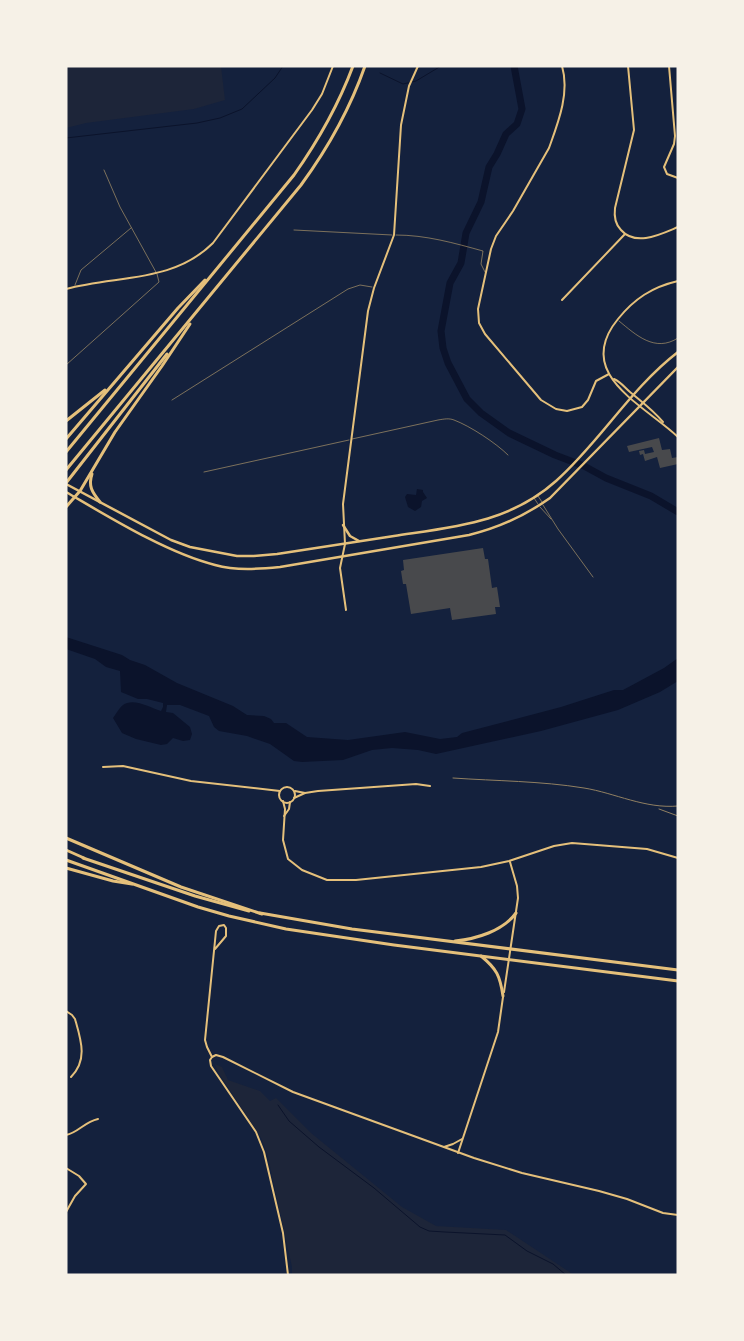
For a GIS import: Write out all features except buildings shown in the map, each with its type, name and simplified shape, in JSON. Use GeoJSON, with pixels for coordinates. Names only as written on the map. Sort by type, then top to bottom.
{"type":"FeatureCollection","features":[{"type":"Feature","properties":{"kind":"highway"},"geometry":{"type":"LineString","coordinates":[[66,452],[307,156],[330,119],[353,66]]}},
{"type":"Feature","properties":{"kind":"highway"},"geometry":{"type":"LineString","coordinates":[[66,470],[316,164],[346,112],[365,66]]}},
{"type":"Feature","properties":{"kind":"highway"},"geometry":{"type":"LineString","coordinates":[[66,439],[178,308],[217,267]]}},
{"type":"Feature","properties":{"kind":"highway"},"geometry":{"type":"LineString","coordinates":[[66,507],[76,498],[115,432],[201,307]]}},
{"type":"Feature","properties":{"kind":"highway"},"geometry":{"type":"LineString","coordinates":[[66,483],[177,342]]}},
{"type":"Feature","properties":{"kind":"highway"},"geometry":{"type":"LineString","coordinates":[[66,421],[113,384]]}},
{"type":"Feature","properties":{"kind":"highway"},"geometry":{"type":"LineString","coordinates":[[95,466],[89,481],[91,490],[100,502]]}},
{"type":"Feature","properties":{"kind":"highway"},"geometry":{"type":"LineString","coordinates":[[66,838],[181,887],[262,914]]}},
{"type":"Feature","properties":{"kind":"highway"},"geometry":{"type":"LineString","coordinates":[[66,851],[195,896],[262,914],[304,922],[678,970]]}},
{"type":"Feature","properties":{"kind":"highway"},"geometry":{"type":"LineString","coordinates":[[66,860],[206,909],[270,926],[308,933],[480,956],[678,980]]}},
{"type":"Feature","properties":{"kind":"highway"},"geometry":{"type":"LineString","coordinates":[[66,868],[113,881],[132,884]]}},
{"type":"Feature","properties":{"kind":"highway"},"geometry":{"type":"LineString","coordinates":[[447,941],[472,939],[485,934],[508,921],[516,913]]}},
{"type":"Feature","properties":{"kind":"highway"},"geometry":{"type":"LineString","coordinates":[[480,956],[496,970],[503,996]]}},
{"type":"Feature","properties":{"kind":"main road"},"geometry":{"type":"LineString","coordinates":[[66,483],[179,543],[202,551],[220,554],[254,556],[360,542],[472,524],[504,513],[536,497],[563,474],[658,368],[678,352]]}},
{"type":"Feature","properties":{"kind":"main road"},"geometry":{"type":"LineString","coordinates":[[66,492],[166,546],[214,565],[224,567],[264,568],[342,557],[469,535],[495,527],[539,506],[571,478],[678,367]]}},
{"type":"Feature","properties":{"kind":"main road"},"geometry":{"type":"LineString","coordinates":[[343,525],[350,536],[360,542]]}},
{"type":"Feature","properties":{"kind":"street"},"geometry":{"type":"LineString","coordinates":[[66,289],[158,274],[169,271],[197,257],[213,243],[318,101],[334,66]]}},
{"type":"Feature","properties":{"kind":"street"},"geometry":{"type":"LineString","coordinates":[[346,610],[340,568],[345,544],[343,504],[368,311],[374,288],[394,235],[401,125],[411,83],[418,66]]}},
{"type":"Feature","properties":{"kind":"street"},"geometry":{"type":"LineString","coordinates":[[562,66],[564,95],[552,140],[493,243],[478,309],[479,323],[485,334],[541,400],[551,407],[562,411],[577,409],[588,400],[596,381],[609,374]]}},
{"type":"Feature","properties":{"kind":"street"},"geometry":{"type":"LineString","coordinates":[[628,66],[634,130],[614,213],[617,224],[625,234],[633,238],[657,235],[678,227]]}},
{"type":"Feature","properties":{"kind":"street"},"geometry":{"type":"LineString","coordinates":[[668,66],[675,136],[674,144],[664,167],[667,174],[678,178]]}},
{"type":"Feature","properties":{"kind":"street"},"geometry":{"type":"LineString","coordinates":[[562,300],[625,234]]}},
{"type":"Feature","properties":{"kind":"street"},"geometry":{"type":"LineString","coordinates":[[664,424],[654,411],[609,374],[603,360],[602,350],[607,335],[627,307],[643,294],[662,285],[678,281]]}},
{"type":"Feature","properties":{"kind":"street"},"geometry":{"type":"LineString","coordinates":[[614,379],[615,384],[630,398],[678,437]]}},
{"type":"Feature","properties":{"kind":"street"},"geometry":{"type":"LineString","coordinates":[[103,767],[123,766],[199,782],[280,791],[288,787],[294,791],[304,793],[416,784],[430,786]]}},
{"type":"Feature","properties":{"kind":"street"},"geometry":{"type":"LineString","coordinates":[[280,791],[284,816],[283,840],[288,859],[302,870],[327,880],[356,880],[464,869],[510,861],[572,842],[647,848],[678,858]]}},
{"type":"Feature","properties":{"kind":"street"},"geometry":{"type":"LineString","coordinates":[[294,791],[294,798]]}},
{"type":"Feature","properties":{"kind":"street"},"geometry":{"type":"LineString","coordinates":[[284,816],[289,809],[290,802],[304,793]]}},
{"type":"Feature","properties":{"kind":"street"},"geometry":{"type":"LineString","coordinates":[[283,801],[290,802]]}},
{"type":"Feature","properties":{"kind":"street"},"geometry":{"type":"LineString","coordinates":[[458,1152],[498,1032],[518,898],[518,886],[510,861]]}},
{"type":"Feature","properties":{"kind":"street"},"geometry":{"type":"LineString","coordinates":[[215,949],[227,934],[224,926],[217,928],[205,1040],[212,1057],[210,1060],[211,1066],[256,1132],[264,1152],[283,1233],[288,1275]]}},
{"type":"Feature","properties":{"kind":"street"},"geometry":{"type":"LineString","coordinates":[[66,1011],[75,1019],[82,1053],[82,1062],[72,1077]]}},
{"type":"Feature","properties":{"kind":"street"},"geometry":{"type":"LineString","coordinates":[[212,1057],[216,1055],[223,1057],[293,1092],[458,1152],[522,1172],[599,1190],[663,1213],[678,1215]]}},
{"type":"Feature","properties":{"kind":"street"},"geometry":{"type":"LineString","coordinates":[[66,1135],[73,1133],[89,1121],[98,1119]]}},
{"type":"Feature","properties":{"kind":"street"},"geometry":{"type":"LineString","coordinates":[[444,1147],[455,1143],[463,1137]]}},
{"type":"Feature","properties":{"kind":"street"},"geometry":{"type":"LineString","coordinates":[[66,1168],[79,1176],[86,1184],[75,1196],[66,1212]]}},
{"type":"Feature","properties":{"kind":"lane"},"geometry":{"type":"LineString","coordinates":[[66,365],[159,282],[158,274],[112,190],[104,170]]}},
{"type":"Feature","properties":{"kind":"lane"},"geometry":{"type":"LineString","coordinates":[[75,287],[81,270],[132,227]]}},
{"type":"Feature","properties":{"kind":"lane"},"geometry":{"type":"LineString","coordinates":[[294,230],[410,235],[447,241],[483,251],[481,264],[486,272]]}},
{"type":"Feature","properties":{"kind":"lane"},"geometry":{"type":"LineString","coordinates":[[172,400],[348,289],[360,285],[374,288]]}},
{"type":"Feature","properties":{"kind":"lane"},"geometry":{"type":"LineString","coordinates":[[617,320],[641,339],[655,344],[672,342],[678,338]]}},
{"type":"Feature","properties":{"kind":"lane"},"geometry":{"type":"LineString","coordinates":[[204,472],[449,419],[458,422],[499,446],[508,455]]}},
{"type":"Feature","properties":{"kind":"lane"},"geometry":{"type":"LineString","coordinates":[[536,497],[542,503],[552,521]]}},
{"type":"Feature","properties":{"kind":"lane"},"geometry":{"type":"LineString","coordinates":[[536,497],[539,506],[593,577]]}},
{"type":"Feature","properties":{"kind":"shaded area"},"geometry":{"type":"Polygon","coordinates":[[[66,66],[221,66],[225,100],[194,109],[86,123],[66,128],[66,66]]]}},
{"type":"Feature","properties":{"kind":"shaded area"},"geometry":{"type":"Polygon","coordinates":[[[417,489],[423,490],[427,498],[422,501],[421,507],[415,511],[408,507],[405,497],[407,494],[416,495],[417,489]]]}},
{"type":"Feature","properties":{"kind":"shaded area"},"geometry":{"type":"Polygon","coordinates":[[[66,637],[122,655],[145,665],[177,683],[233,706],[247,715],[264,716],[271,719],[274,723],[286,723],[307,737],[348,740],[405,732],[440,739],[457,737],[462,733],[561,707],[614,690],[623,690],[664,668],[678,658],[678,681],[660,692],[618,710],[541,731],[436,754],[418,750],[392,748],[372,750],[343,760],[302,762],[294,761],[270,744],[247,736],[219,731],[214,727],[209,716],[180,705],[167,705],[166,712],[173,713],[190,727],[192,734],[190,740],[183,741],[173,738],[167,744],[161,745],[136,739],[122,733],[113,718],[123,705],[132,702],[161,711],[163,703],[138,699],[121,692],[120,671],[106,667],[95,659],[66,649],[66,637]]]}},
{"type":"Feature","properties":{"kind":"shaded area"},"geometry":{"type":"Polygon","coordinates":[[[215,1064],[222,1067],[228,1080],[260,1091],[270,1101],[276,1098],[311,1133],[402,1207],[436,1226],[506,1230],[574,1275],[292,1275],[292,1267],[267,1153],[261,1138],[218,1072],[215,1064]]]}},
{"type":"Feature","properties":{"kind":"waterway"},"geometry":{"type":"LineString","coordinates":[[66,138],[197,123],[220,118],[242,109],[275,78],[283,66]]}},
{"type":"Feature","properties":{"kind":"waterway"},"geometry":{"type":"LineString","coordinates":[[380,73],[403,84],[416,81],[441,66]]}},
{"type":"Feature","properties":{"kind":"waterway"},"geometry":{"type":"LineString","coordinates":[[514,66],[522,109],[517,124],[506,134],[489,167],[481,202],[466,233],[461,263],[450,283],[441,331],[443,348],[448,363],[467,399],[481,413],[509,433],[555,455],[584,466],[606,478],[651,496],[678,512]]}},
{"type":"Feature","properties":{"kind":"waterway"},"geometry":{"type":"LineString","coordinates":[[278,1105],[289,1121],[319,1147],[374,1188],[420,1227],[429,1231],[505,1235],[527,1251],[553,1264],[566,1275]]}},
{"type":"Feature","properties":{"kind":"railway"},"geometry":{"type":"LineString","coordinates":[[453,778],[568,786],[596,790],[654,805],[678,806]]}},
{"type":"Feature","properties":{"kind":"railway"},"geometry":{"type":"LineString","coordinates":[[659,809],[678,816]]}}]}
